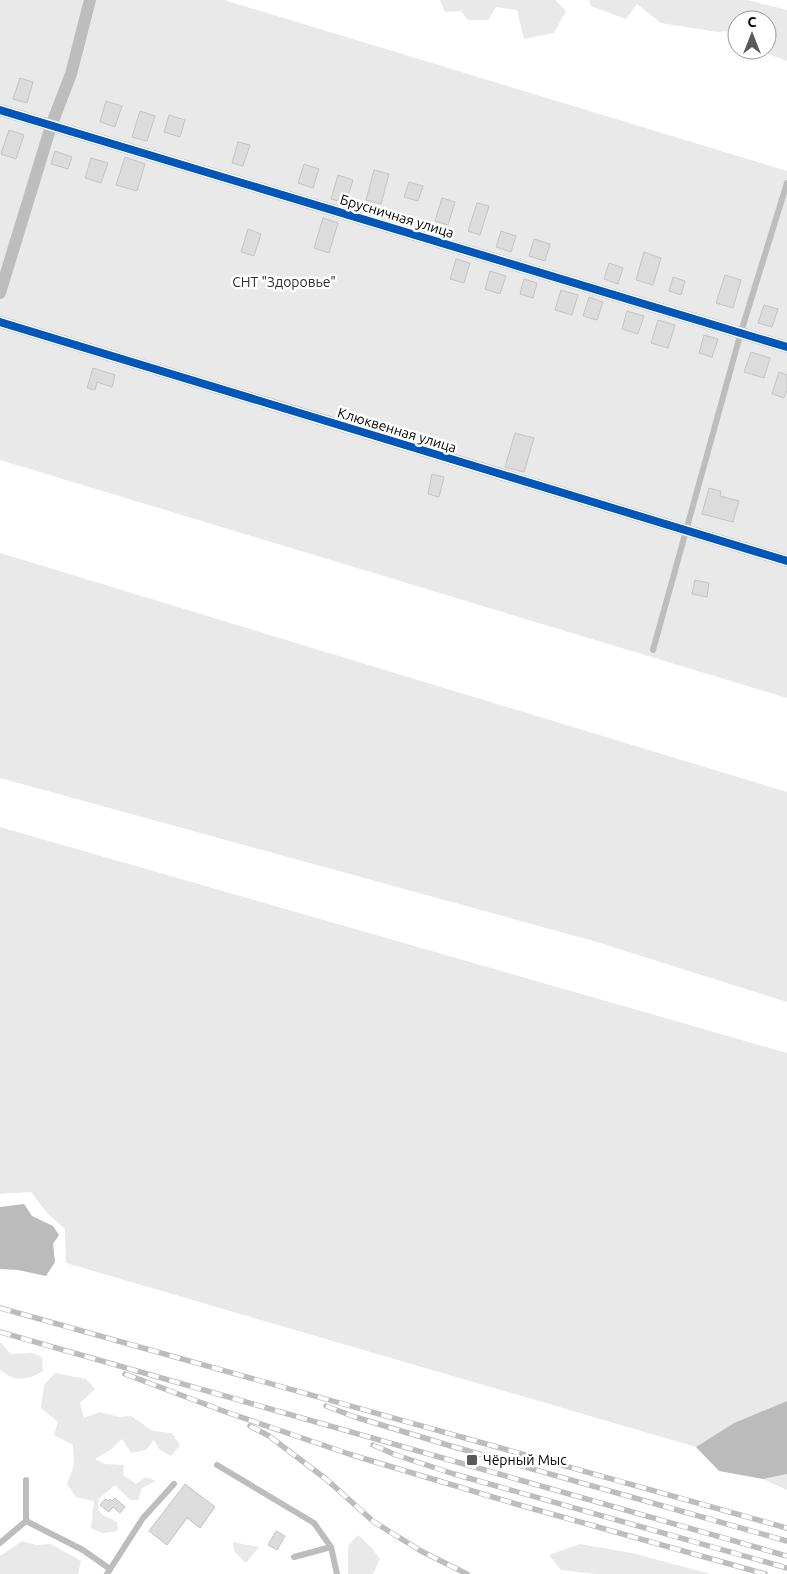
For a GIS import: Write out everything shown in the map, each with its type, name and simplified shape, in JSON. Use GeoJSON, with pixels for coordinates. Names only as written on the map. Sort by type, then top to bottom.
{"type":"FeatureCollection","features":[{"type":"Feature","properties":{"kind":"street"},"geometry":{"type":"LineString","coordinates":[[0,293],[51,126],[71,74],[90,0]]}},
{"type":"Feature","properties":{"kind":"street","name":"Брусничная улица"},"geometry":{"type":"LineString","coordinates":[[0,110],[787,347]]}},
{"type":"Feature","properties":{"kind":"street","name":"Клюквенная улица"},"geometry":{"type":"LineString","coordinates":[[0,322],[787,561]]}},
{"type":"Feature","properties":{"kind":"lane"},"geometry":{"type":"LineString","coordinates":[[653,650],[684,530],[741,332],[787,183]]}},
{"type":"Feature","properties":{"kind":"lane"},"geometry":{"type":"LineString","coordinates":[[217,1465],[314,1524],[331,1547],[337,1574]]}},
{"type":"Feature","properties":{"kind":"lane"},"geometry":{"type":"LineString","coordinates":[[26,1480],[26,1522]]}},
{"type":"Feature","properties":{"kind":"lane"},"geometry":{"type":"LineString","coordinates":[[26,1522],[83,1550],[109,1572],[143,1518],[174,1484]]}},
{"type":"Feature","properties":{"kind":"lane"},"geometry":{"type":"LineString","coordinates":[[0,1543],[26,1522]]}},
{"type":"Feature","properties":{"kind":"lane"},"geometry":{"type":"LineString","coordinates":[[294,1557],[331,1547]]}},
{"type":"Feature","properties":{"kind":"green space","name":"СНТ \"Здоровье\""},"geometry":{"type":"Polygon","coordinates":[[[0,0],[224,0],[787,171],[787,698],[0,460],[0,0]]]}},
{"type":"Feature","properties":{"kind":"green space"},"geometry":{"type":"Polygon","coordinates":[[[440,0],[555,0],[566,11],[554,33],[524,39],[517,10],[496,7],[488,20],[468,20],[461,11],[445,12],[440,0]]]}},
{"type":"Feature","properties":{"kind":"green space"},"geometry":{"type":"Polygon","coordinates":[[[589,0],[747,0],[787,10],[787,61],[777,57],[777,10],[727,10],[727,31],[717,32],[661,23],[637,4],[626,19],[591,6],[589,0]]]}},
{"type":"Feature","properties":{"kind":"green space"},"geometry":{"type":"Polygon","coordinates":[[[0,553],[787,792],[787,1002],[597,942],[0,778],[0,553]]]}},
{"type":"Feature","properties":{"kind":"green space"},"geometry":{"type":"Polygon","coordinates":[[[0,827],[787,1053],[787,1401],[734,1423],[696,1447],[66,1263],[65,1229],[48,1214],[31,1192],[0,1194],[0,827]]]}},
{"type":"Feature","properties":{"kind":"green space"},"geometry":{"type":"Polygon","coordinates":[[[0,1342],[11,1354],[32,1353],[42,1357],[43,1371],[31,1377],[21,1379],[11,1377],[0,1370],[0,1342]]]}},
{"type":"Feature","properties":{"kind":"green space"},"geometry":{"type":"Polygon","coordinates":[[[55,1373],[86,1379],[95,1389],[80,1403],[84,1418],[100,1412],[119,1417],[131,1416],[153,1431],[172,1433],[180,1445],[171,1456],[159,1449],[154,1440],[146,1450],[131,1453],[122,1439],[110,1450],[95,1459],[105,1464],[124,1465],[123,1475],[136,1484],[146,1477],[156,1481],[142,1488],[138,1500],[130,1500],[115,1485],[99,1499],[98,1510],[103,1515],[117,1522],[118,1531],[102,1533],[91,1528],[94,1501],[76,1497],[67,1484],[74,1465],[73,1445],[54,1435],[58,1422],[41,1408],[44,1385],[55,1373]]]}},
{"type":"Feature","properties":{"kind":"green space"},"geometry":{"type":"Polygon","coordinates":[[[787,1474],[787,1490],[763,1479],[787,1474]]]}},
{"type":"Feature","properties":{"kind":"green space"},"geometry":{"type":"Polygon","coordinates":[[[358,1535],[380,1559],[373,1574],[348,1574],[348,1546],[358,1535]]]}},
{"type":"Feature","properties":{"kind":"green space"},"geometry":{"type":"Polygon","coordinates":[[[22,1541],[36,1545],[51,1544],[81,1561],[78,1574],[0,1574],[0,1556],[22,1541]]]}},
{"type":"Feature","properties":{"kind":"green space"},"geometry":{"type":"Polygon","coordinates":[[[233,1542],[259,1547],[246,1563],[234,1551],[233,1542]]]}},
{"type":"Feature","properties":{"kind":"green space"},"geometry":{"type":"Polygon","coordinates":[[[580,1544],[632,1553],[711,1574],[595,1574],[561,1570],[549,1555],[580,1544]]]}},
{"type":"Feature","properties":{"kind":"shaded area"},"geometry":{"type":"Polygon","coordinates":[[[24,1204],[32,1216],[53,1226],[59,1235],[53,1244],[55,1262],[46,1276],[18,1270],[0,1269],[0,1207],[24,1204]]]}},
{"type":"Feature","properties":{"kind":"shaded area"},"geometry":{"type":"Polygon","coordinates":[[[787,1401],[787,1474],[763,1479],[719,1471],[696,1447],[734,1423],[787,1401]]]}},
{"type":"Feature","properties":{"kind":"building"},"geometry":{"type":"Polygon","coordinates":[[[20,78],[33,82],[27,103],[13,99],[20,78]]]}},
{"type":"Feature","properties":{"kind":"building"},"geometry":{"type":"Polygon","coordinates":[[[106,101],[122,106],[115,127],[100,122],[106,101]]]}},
{"type":"Feature","properties":{"kind":"building"},"geometry":{"type":"Polygon","coordinates":[[[140,111],[155,116],[147,141],[132,137],[140,111]]]}},
{"type":"Feature","properties":{"kind":"building"},"geometry":{"type":"Polygon","coordinates":[[[169,115],[185,120],[180,137],[164,132],[169,115]]]}},
{"type":"Feature","properties":{"kind":"building"},"geometry":{"type":"Polygon","coordinates":[[[9,130],[24,135],[16,159],[1,154],[9,130]]]}},
{"type":"Feature","properties":{"kind":"building"},"geometry":{"type":"Polygon","coordinates":[[[238,142],[250,145],[243,166],[232,163],[238,142]]]}},
{"type":"Feature","properties":{"kind":"building"},"geometry":{"type":"Polygon","coordinates":[[[55,151],[72,157],[68,169],[51,164],[55,151]]]}},
{"type":"Feature","properties":{"kind":"building"},"geometry":{"type":"Polygon","coordinates":[[[125,157],[145,164],[137,191],[116,185],[125,157]]]}},
{"type":"Feature","properties":{"kind":"building"},"geometry":{"type":"Polygon","coordinates":[[[91,158],[108,163],[101,183],[85,178],[91,158]]]}},
{"type":"Feature","properties":{"kind":"building"},"geometry":{"type":"Polygon","coordinates":[[[304,164],[319,169],[313,188],[298,183],[304,164]]]}},
{"type":"Feature","properties":{"kind":"building"},"geometry":{"type":"Polygon","coordinates":[[[374,170],[389,174],[381,204],[366,200],[374,170]]]}},
{"type":"Feature","properties":{"kind":"building"},"geometry":{"type":"Polygon","coordinates":[[[338,175],[353,180],[346,203],[331,199],[338,175]]]}},
{"type":"Feature","properties":{"kind":"building"},"geometry":{"type":"Polygon","coordinates":[[[409,182],[423,186],[418,201],[404,197],[409,182]]]}},
{"type":"Feature","properties":{"kind":"building"},"geometry":{"type":"Polygon","coordinates":[[[442,198],[455,202],[448,225],[435,221],[442,198]]]}},
{"type":"Feature","properties":{"kind":"building"},"geometry":{"type":"Polygon","coordinates":[[[477,203],[489,206],[480,235],[468,231],[477,203]]]}},
{"type":"Feature","properties":{"kind":"building"},"geometry":{"type":"Polygon","coordinates":[[[323,218],[338,223],[329,253],[314,248],[323,218]]]}},
{"type":"Feature","properties":{"kind":"building"},"geometry":{"type":"Polygon","coordinates":[[[248,229],[261,234],[254,256],[241,252],[248,229]]]}},
{"type":"Feature","properties":{"kind":"building"},"geometry":{"type":"Polygon","coordinates":[[[501,231],[516,236],[511,252],[496,247],[501,231]]]}},
{"type":"Feature","properties":{"kind":"building"},"geometry":{"type":"Polygon","coordinates":[[[534,239],[550,244],[545,261],[529,256],[534,239]]]}},
{"type":"Feature","properties":{"kind":"building"},"geometry":{"type":"Polygon","coordinates":[[[644,252],[661,258],[653,285],[636,280],[644,252]]]}},
{"type":"Feature","properties":{"kind":"building"},"geometry":{"type":"Polygon","coordinates":[[[456,259],[470,263],[464,283],[450,279],[456,259]]]}},
{"type":"Feature","properties":{"kind":"building"},"geometry":{"type":"Polygon","coordinates":[[[609,263],[623,268],[618,284],[604,279],[609,263]]]}},
{"type":"Feature","properties":{"kind":"building"},"geometry":{"type":"Polygon","coordinates":[[[490,271],[506,276],[500,294],[485,289],[490,271]]]}},
{"type":"Feature","properties":{"kind":"building"},"geometry":{"type":"Polygon","coordinates":[[[725,275],[741,280],[733,308],[716,303],[725,275]]]}},
{"type":"Feature","properties":{"kind":"building"},"geometry":{"type":"Polygon","coordinates":[[[673,277],[685,281],[681,295],[669,291],[673,277]]]}},
{"type":"Feature","properties":{"kind":"building"},"geometry":{"type":"Polygon","coordinates":[[[524,279],[537,283],[533,298],[520,294],[524,279]]]}},
{"type":"Feature","properties":{"kind":"building"},"geometry":{"type":"Polygon","coordinates":[[[561,290],[578,295],[572,315],[555,310],[561,290]]]}},
{"type":"Feature","properties":{"kind":"building"},"geometry":{"type":"Polygon","coordinates":[[[589,297],[603,302],[597,320],[583,316],[589,297]]]}},
{"type":"Feature","properties":{"kind":"building"},"geometry":{"type":"Polygon","coordinates":[[[764,305],[778,309],[772,327],[758,323],[764,305]]]}},
{"type":"Feature","properties":{"kind":"building"},"geometry":{"type":"Polygon","coordinates":[[[627,311],[644,316],[638,334],[622,329],[627,311]]]}},
{"type":"Feature","properties":{"kind":"building"},"geometry":{"type":"Polygon","coordinates":[[[658,320],[675,325],[668,348],[651,343],[658,320]]]}},
{"type":"Feature","properties":{"kind":"building"},"geometry":{"type":"Polygon","coordinates":[[[704,335],[718,339],[712,357],[699,353],[704,335]]]}},
{"type":"Feature","properties":{"kind":"building"},"geometry":{"type":"Polygon","coordinates":[[[751,352],[770,358],[764,378],[744,372],[751,352]]]}},
{"type":"Feature","properties":{"kind":"building"},"geometry":{"type":"Polygon","coordinates":[[[93,368],[115,375],[112,387],[97,382],[95,390],[87,388],[93,368]]]}},
{"type":"Feature","properties":{"kind":"building"},"geometry":{"type":"Polygon","coordinates":[[[779,372],[787,375],[787,390],[784,398],[772,394],[779,372]]]}},
{"type":"Feature","properties":{"kind":"building"},"geometry":{"type":"Polygon","coordinates":[[[515,433],[534,438],[524,472],[505,467],[515,433]]]}},
{"type":"Feature","properties":{"kind":"building"},"geometry":{"type":"Polygon","coordinates":[[[432,474],[444,477],[439,497],[428,494],[432,474]]]}},
{"type":"Feature","properties":{"kind":"building"},"geometry":{"type":"Polygon","coordinates":[[[709,488],[721,491],[720,496],[739,501],[733,522],[702,514],[709,488]]]}},
{"type":"Feature","properties":{"kind":"building"},"geometry":{"type":"Polygon","coordinates":[[[695,580],[709,583],[707,597],[692,594],[695,580]]]}},
{"type":"Feature","properties":{"kind":"building"},"geometry":{"type":"Polygon","coordinates":[[[185,1484],[215,1507],[200,1528],[187,1518],[167,1545],[149,1531],[185,1484]]]}},
{"type":"Feature","properties":{"kind":"building"},"geometry":{"type":"Polygon","coordinates":[[[115,1498],[125,1507],[120,1513],[113,1507],[109,1512],[100,1505],[105,1499],[112,1501],[115,1498]]]}},
{"type":"Feature","properties":{"kind":"building"},"geometry":{"type":"Polygon","coordinates":[[[276,1531],[285,1536],[277,1550],[268,1545],[276,1531]]]}},
{"type":"Feature","properties":{"kind":"railway"},"geometry":{"type":"LineString","coordinates":[[0,1308],[787,1528]]}},
{"type":"Feature","properties":{"kind":"railway"},"geometry":{"type":"LineString","coordinates":[[0,1332],[787,1556]]}},
{"type":"Feature","properties":{"kind":"railway"},"geometry":{"type":"LineString","coordinates":[[125,1374],[226,1412],[352,1455],[516,1504],[765,1574]]}},
{"type":"Feature","properties":{"kind":"railway"},"geometry":{"type":"LineString","coordinates":[[326,1406],[355,1417],[451,1446],[787,1541]]}},
{"type":"Feature","properties":{"kind":"railway"},"geometry":{"type":"LineString","coordinates":[[250,1426],[269,1436],[326,1479],[374,1522],[421,1551],[467,1574]]}},
{"type":"Feature","properties":{"kind":"railway"},"geometry":{"type":"LineString","coordinates":[[373,1445],[396,1455],[454,1474],[787,1568]]}},
{"type":"Feature","properties":{"kind":"cycle path"},"geometry":{"type":"LineString","coordinates":[[0,110],[787,347]]}},
{"type":"Feature","properties":{"kind":"cycle path"},"geometry":{"type":"LineString","coordinates":[[0,322],[787,561]]}},
{"type":"Feature","properties":{"kind":"place","name":"Чёрный Мыс"},"geometry":{"type":"Point","coordinates":[472,1460]}}]}
